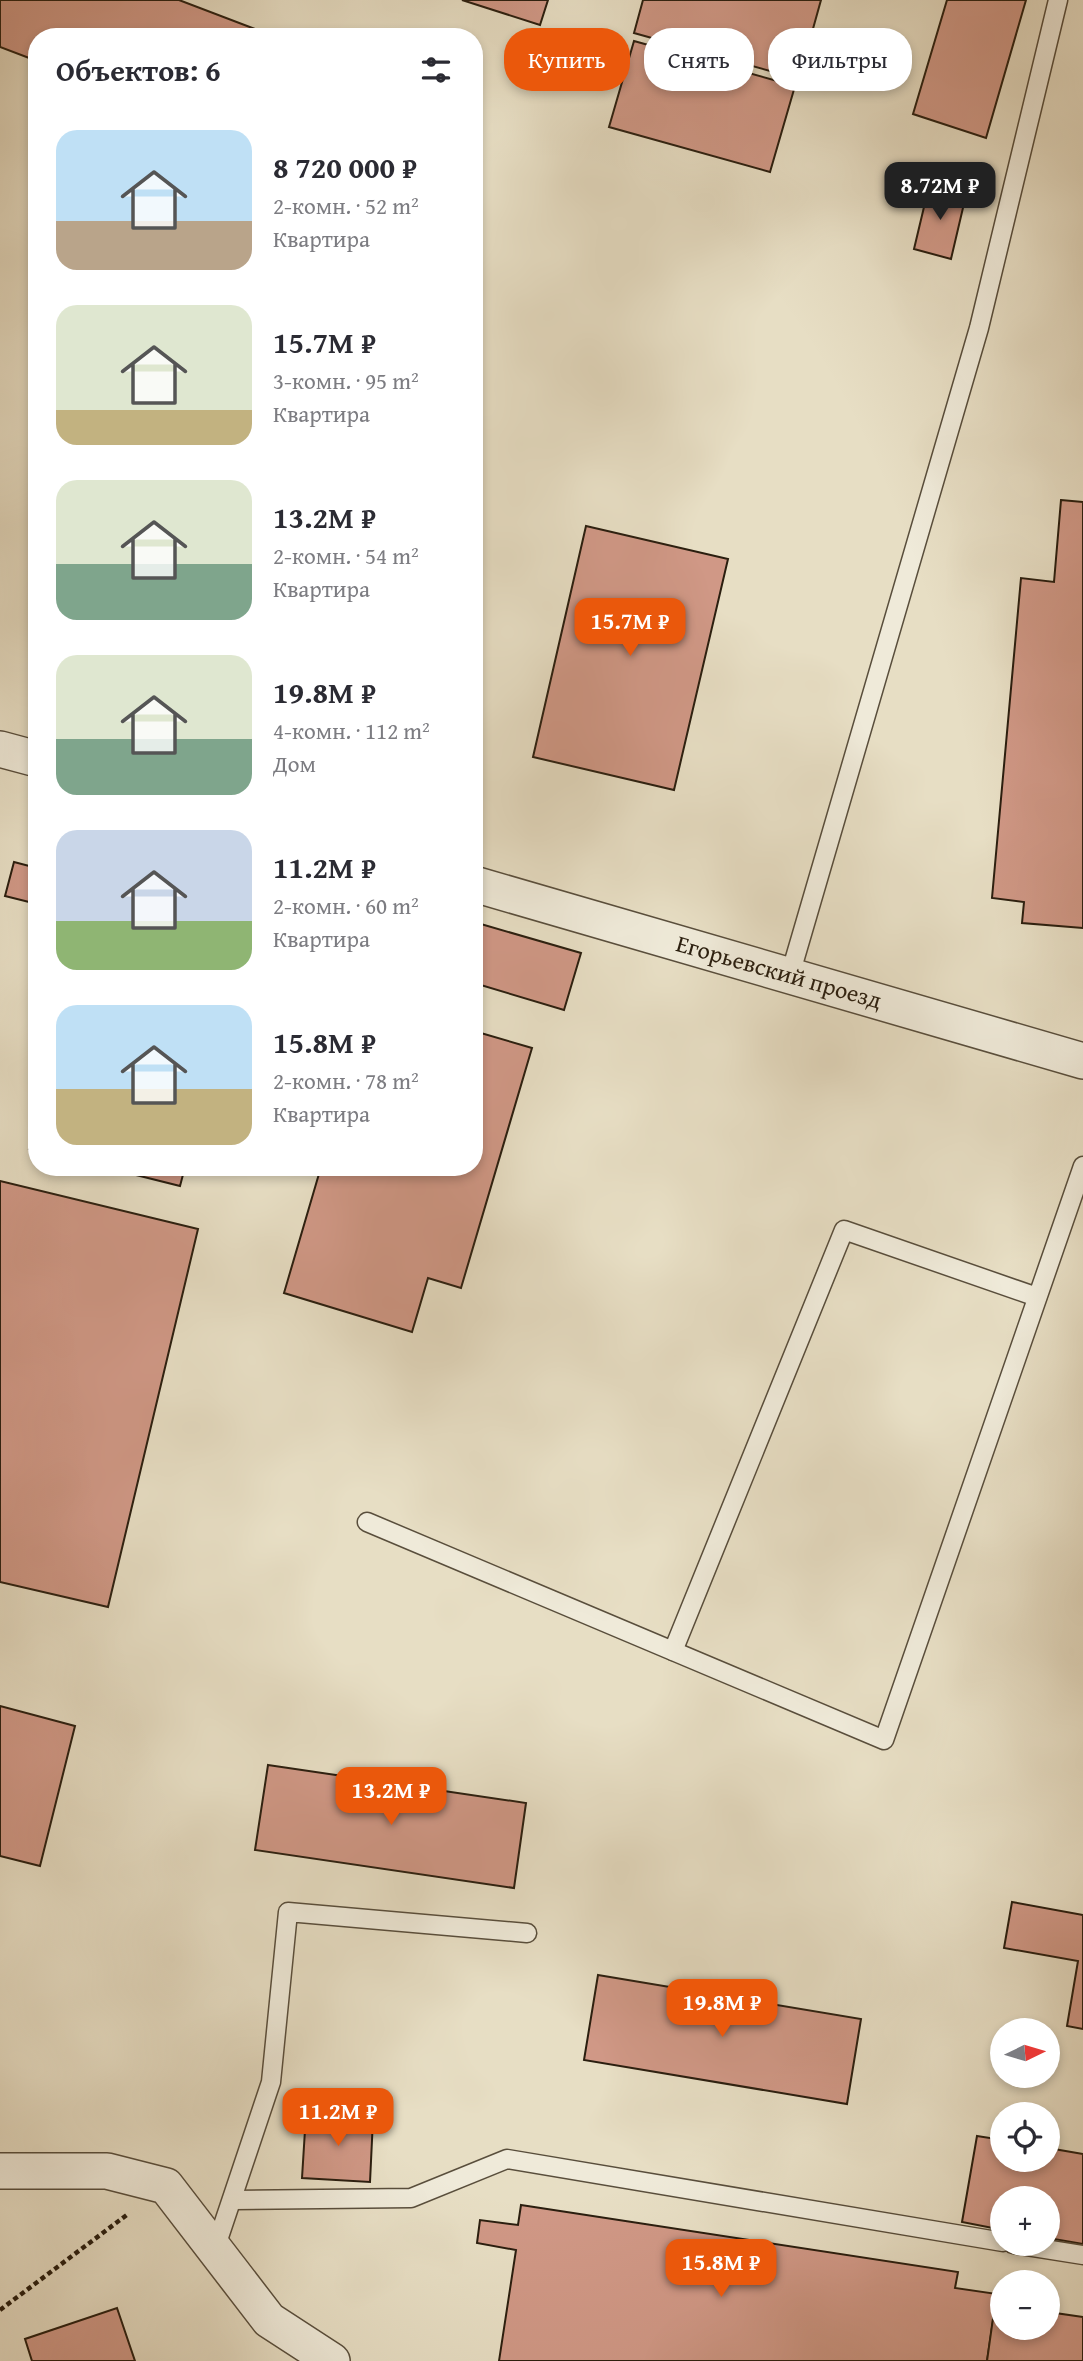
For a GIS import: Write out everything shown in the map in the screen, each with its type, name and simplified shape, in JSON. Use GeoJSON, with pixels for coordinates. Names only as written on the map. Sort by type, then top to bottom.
{"type":"FeatureCollection","features":[{"type":"Feature","properties":{"kind":"street"},"geometry":{"type":"LineString","coordinates":[[0,749],[28,757]]}},
{"type":"Feature","properties":{"kind":"street","name":"Егорьевский проезд"},"geometry":{"type":"LineString","coordinates":[[483,887],[1083,1061]]}},
{"type":"Feature","properties":{"kind":"street"},"geometry":{"type":"LineString","coordinates":[[0,2171],[107,2171],[166,2186],[269,2320],[332,2361]]}},
{"type":"Feature","properties":{"kind":"lane"},"geometry":{"type":"LineString","coordinates":[[790,975],[979,328],[1058,0]]}},
{"type":"Feature","properties":{"kind":"lane"},"geometry":{"type":"LineString","coordinates":[[368,1522],[884,1740],[1083,1166]]}},
{"type":"Feature","properties":{"kind":"lane"},"geometry":{"type":"LineString","coordinates":[[673,1651],[844,1230],[1037,1297]]}},
{"type":"Feature","properties":{"kind":"lane"},"geometry":{"type":"LineString","coordinates":[[215,2249],[234,2200],[271,2082],[288,1912],[527,1933]]}},
{"type":"Feature","properties":{"kind":"lane"},"geometry":{"type":"LineString","coordinates":[[234,2200],[411,2198],[507,2159],[990,2240]]}},
{"type":"Feature","properties":{"kind":"lane"},"geometry":{"type":"LineString","coordinates":[[1060,2251],[1083,2255]]}},
{"type":"Feature","properties":{"kind":"path"},"geometry":{"type":"LineString","coordinates":[[0,2310],[166,2186]]}},
{"type":"Feature","properties":{"kind":"building"},"geometry":{"type":"Polygon","coordinates":[[[0,0],[179,0],[252,28],[28,28],[28,58],[0,47],[0,0]]]}},
{"type":"Feature","properties":{"kind":"building"},"geometry":{"type":"Polygon","coordinates":[[[462,0],[548,0],[540,25],[462,0]]]}},
{"type":"Feature","properties":{"kind":"building"},"geometry":{"type":"Polygon","coordinates":[[[643,0],[821,0],[813,28],[768,28],[768,70],[754,66],[754,28],[644,28],[644,36],[634,33],[643,0]]]}},
{"type":"Feature","properties":{"kind":"building"},"geometry":{"type":"Polygon","coordinates":[[[947,0],[1026,0],[986,138],[913,114],[947,0]]]}},
{"type":"Feature","properties":{"kind":"building"},"geometry":{"type":"Polygon","coordinates":[[[634,41],[644,44],[644,91],[754,91],[754,75],[768,78],[768,91],[794,91],[770,172],[609,127],[619,91],[630,91],[630,55],[634,41]]]}},
{"type":"Feature","properties":{"kind":"building"},"geometry":{"type":"Polygon","coordinates":[[[929,186],[966,195],[951,259],[914,249],[929,186]]]}},
{"type":"Feature","properties":{"kind":"building"},"geometry":{"type":"Polygon","coordinates":[[[1061,500],[1083,502],[1083,928],[1022,923],[1024,902],[992,898],[1021,578],[1054,582],[1061,500]]]}},
{"type":"Feature","properties":{"kind":"building"},"geometry":{"type":"Polygon","coordinates":[[[586,526],[728,559],[674,790],[533,757],[586,526]]]}},
{"type":"Feature","properties":{"kind":"building"},"geometry":{"type":"Polygon","coordinates":[[[14,862],[28,866],[28,902],[5,896],[14,862]]]}},
{"type":"Feature","properties":{"kind":"building"},"geometry":{"type":"Polygon","coordinates":[[[483,925],[581,953],[564,1010],[483,986],[483,925]]]}},
{"type":"Feature","properties":{"kind":"building"},"geometry":{"type":"Polygon","coordinates":[[[483,1034],[532,1048],[461,1288],[428,1278],[412,1332],[284,1293],[318,1176],[483,1176],[483,1034]]]}},
{"type":"Feature","properties":{"kind":"building"},"geometry":{"type":"Polygon","coordinates":[[[140,1176],[183,1176],[180,1186],[140,1176]]]}},
{"type":"Feature","properties":{"kind":"building"},"geometry":{"type":"Polygon","coordinates":[[[0,1181],[198,1229],[108,1607],[0,1582],[0,1181]]]}},
{"type":"Feature","properties":{"kind":"building"},"geometry":{"type":"Polygon","coordinates":[[[0,1706],[75,1726],[40,1866],[0,1856],[0,1706]]]}},
{"type":"Feature","properties":{"kind":"building"},"geometry":{"type":"Polygon","coordinates":[[[268,1765],[526,1803],[514,1888],[255,1850],[268,1765]]]}},
{"type":"Feature","properties":{"kind":"building"},"geometry":{"type":"Polygon","coordinates":[[[1012,1902],[1083,1915],[1083,2029],[1067,2026],[1078,1961],[1004,1948],[1012,1902]]]}},
{"type":"Feature","properties":{"kind":"building"},"geometry":{"type":"Polygon","coordinates":[[[598,1975],[861,2019],[847,2104],[584,2060],[598,1975]]]}},
{"type":"Feature","properties":{"kind":"building"},"geometry":{"type":"Polygon","coordinates":[[[306,2114],[373,2119],[370,2182],[302,2178],[306,2114]]]}},
{"type":"Feature","properties":{"kind":"building"},"geometry":{"type":"Polygon","coordinates":[[[977,2136],[990,2138],[990,2172],[1060,2172],[1060,2150],[1083,2154],[1083,2244],[1060,2240],[1060,2186],[990,2186],[990,2227],[962,2222],[977,2136]]]}},
{"type":"Feature","properties":{"kind":"building"},"geometry":{"type":"Polygon","coordinates":[[[521,2205],[958,2272],[955,2288],[990,2293],[990,2340],[987,2361],[499,2361],[516,2250],[477,2243],[480,2220],[518,2225],[521,2205]]]}},
{"type":"Feature","properties":{"kind":"building"},"geometry":{"type":"Polygon","coordinates":[[[117,2308],[135,2361],[32,2361],[25,2339],[117,2308]]]}},
{"type":"Feature","properties":{"kind":"building"},"geometry":{"type":"Polygon","coordinates":[[[1060,2314],[1083,2317],[1083,2361],[987,2361],[990,2340],[1060,2340],[1060,2314]]]}}]}
